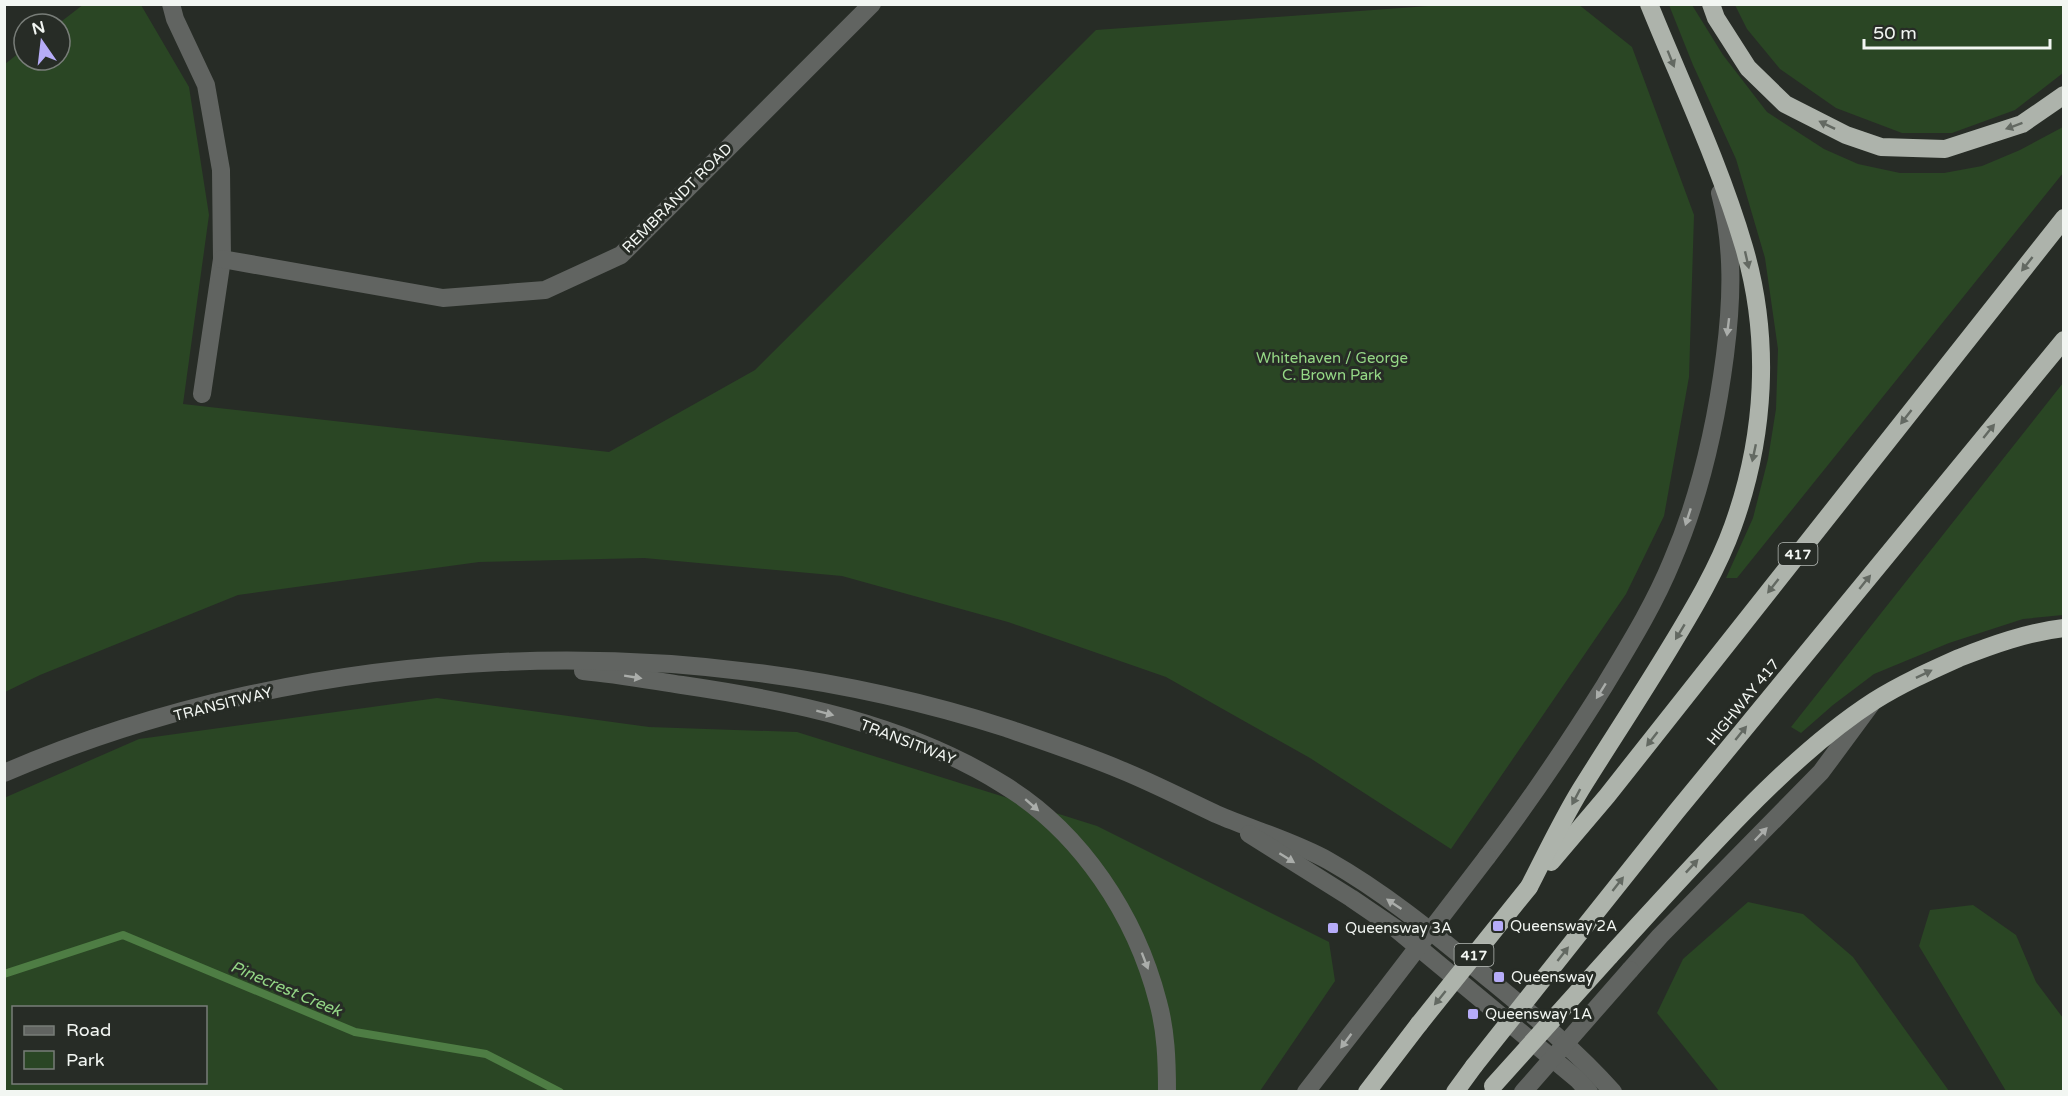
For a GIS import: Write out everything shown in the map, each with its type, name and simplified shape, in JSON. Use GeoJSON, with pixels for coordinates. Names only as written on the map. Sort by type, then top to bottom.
{"type":"FeatureCollection","features":[{"type":"Feature","properties":{"kind":"highway"},"geometry":{"type":"LineString","coordinates":[[1529,887],[1580,790],[1701,597],[1733,528],[1752,462],[1759,427],[1762,385],[1759,334],[1753,287],[1744,248],[1707,145],[1649,4]]}},
{"type":"Feature","properties":{"kind":"highway"},"geometry":{"type":"LineString","coordinates":[[1711,4],[1716,18],[1748,68],[1785,104],[1846,135],[1881,147],[1945,149],[2022,124],[2064,95]]}},
{"type":"Feature","properties":{"kind":"highway","name":"417"},"geometry":{"type":"LineString","coordinates":[[1367,1092],[1529,887],[1607,796],[2064,218]]}},
{"type":"Feature","properties":{"kind":"highway","name":"HIGHWAY 417"},"geometry":{"type":"LineString","coordinates":[[1455,1092],[1684,802],[2064,340]]}},
{"type":"Feature","properties":{"kind":"highway"},"geometry":{"type":"LineString","coordinates":[[1490,1089],[1712,845],[1775,781],[1824,738],[1873,702],[1924,673],[1985,648],[2047,630],[2064,628]]}},
{"type":"Feature","properties":{"kind":"street"},"geometry":{"type":"LineString","coordinates":[[171,4],[206,85],[221,170],[222,258],[202,394]]}},
{"type":"Feature","properties":{"kind":"street","name":"REMBRANDT ROAD"},"geometry":{"type":"LineString","coordinates":[[222,258],[443,298],[545,290],[621,255],[872,4]]}},
{"type":"Feature","properties":{"kind":"street"},"geometry":{"type":"LineString","coordinates":[[1306,1092],[1487,857],[1584,720],[1626,650],[1672,561],[1701,479],[1719,398],[1729,319],[1730,253],[1724,208],[1707,145]]}},
{"type":"Feature","properties":{"kind":"street","name":"TRANSITWAY"},"geometry":{"type":"LineString","coordinates":[[4,773],[117,732],[212,705],[353,676],[449,666],[583,660],[672,664],[786,677],[860,691],[1003,728],[1066,749],[1122,770],[1329,861],[1410,914],[1588,1064],[1613,1092]]}},
{"type":"Feature","properties":{"kind":"street","name":"TRANSITWAY"},"geometry":{"type":"LineString","coordinates":[[449,666],[485,665],[620,675],[758,698],[818,711],[887,731],[957,760],[1004,785],[1043,815],[1087,859],[1105,884],[1137,939],[1159,1003],[1165,1046],[1167,1092]]}},
{"type":"Feature","properties":{"kind":"street"},"geometry":{"type":"LineString","coordinates":[[1523,1092],[1660,936],[1821,772],[1873,702]]}},
{"type":"Feature","properties":{"kind":"street","name":"TRANSITWAY"},"geometry":{"type":"LineString","coordinates":[[1220,815],[1395,928],[1577,1079],[1589,1092]]}},
{"type":"Feature","properties":{"kind":"green space","name":"Whitehaven / George C. Brown Park"},"geometry":{"type":"Polygon","coordinates":[[[84,4],[141,5],[189,87],[209,215],[183,404],[609,452],[755,370],[1096,30],[1442,5],[1578,4],[1632,47],[1694,215],[1689,377],[1664,516],[1626,594],[1451,849],[1310,758],[1166,677],[1008,622],[842,576],[644,558],[479,562],[238,595],[40,675],[5,692],[5,64],[12,58],[12,72],[72,72],[72,13],[84,4]]]}},
{"type":"Feature","properties":{"kind":"green space"},"geometry":{"type":"Polygon","coordinates":[[[1669,5],[1692,5],[1723,55],[1767,112],[1824,149],[1858,164],[1900,173],[1944,173],[1982,166],[2020,150],[2063,127],[2063,173],[1737,578],[1726,578],[1753,518],[1768,459],[1776,409],[1778,349],[1765,258],[1736,159],[1693,65],[1669,5]]]}},
{"type":"Feature","properties":{"kind":"green space"},"geometry":{"type":"Polygon","coordinates":[[[1735,5],[2063,5],[2063,73],[2015,110],[1952,133],[1902,133],[1836,108],[1780,69],[1747,29],[1735,5]]]}},
{"type":"Feature","properties":{"kind":"green space"},"geometry":{"type":"Polygon","coordinates":[[[2063,383],[2063,615],[2023,619],[1949,643],[1874,674],[1801,733],[1791,727],[2063,383]]]}},
{"type":"Feature","properties":{"kind":"green space"},"geometry":{"type":"Polygon","coordinates":[[[437,698],[649,727],[797,732],[1097,826],[1329,942],[1335,981],[1260,1091],[5,1091],[4,798],[139,739],[437,698]]]}},
{"type":"Feature","properties":{"kind":"green space"},"geometry":{"type":"Polygon","coordinates":[[[1748,902],[1803,914],[1853,957],[1949,1091],[1719,1091],[1657,1013],[1683,959],[1748,902]]]}},
{"type":"Feature","properties":{"kind":"green space"},"geometry":{"type":"Polygon","coordinates":[[[1973,905],[2016,935],[2036,982],[2063,1018],[2063,1091],[2006,1091],[1919,946],[1930,910],[1973,905]]]}},
{"type":"Feature","properties":{"kind":"waterway","name":"Pinecrest Creek"},"geometry":{"type":"LineString","coordinates":[[4,974],[123,935],[355,1032],[486,1054],[560,1092]]}},
{"type":"Feature","properties":{"kind":"place","name":"Queensway 2A"},"geometry":{"type":"Point","coordinates":[1498,926]}},
{"type":"Feature","properties":{"kind":"place","name":"Queensway 3A"},"geometry":{"type":"Point","coordinates":[1333,928]}},
{"type":"Feature","properties":{"kind":"place","name":"Queensway"},"geometry":{"type":"Point","coordinates":[1499,977]}},
{"type":"Feature","properties":{"kind":"place","name":"Queensway 1A"},"geometry":{"type":"Point","coordinates":[1473,1014]}}]}
